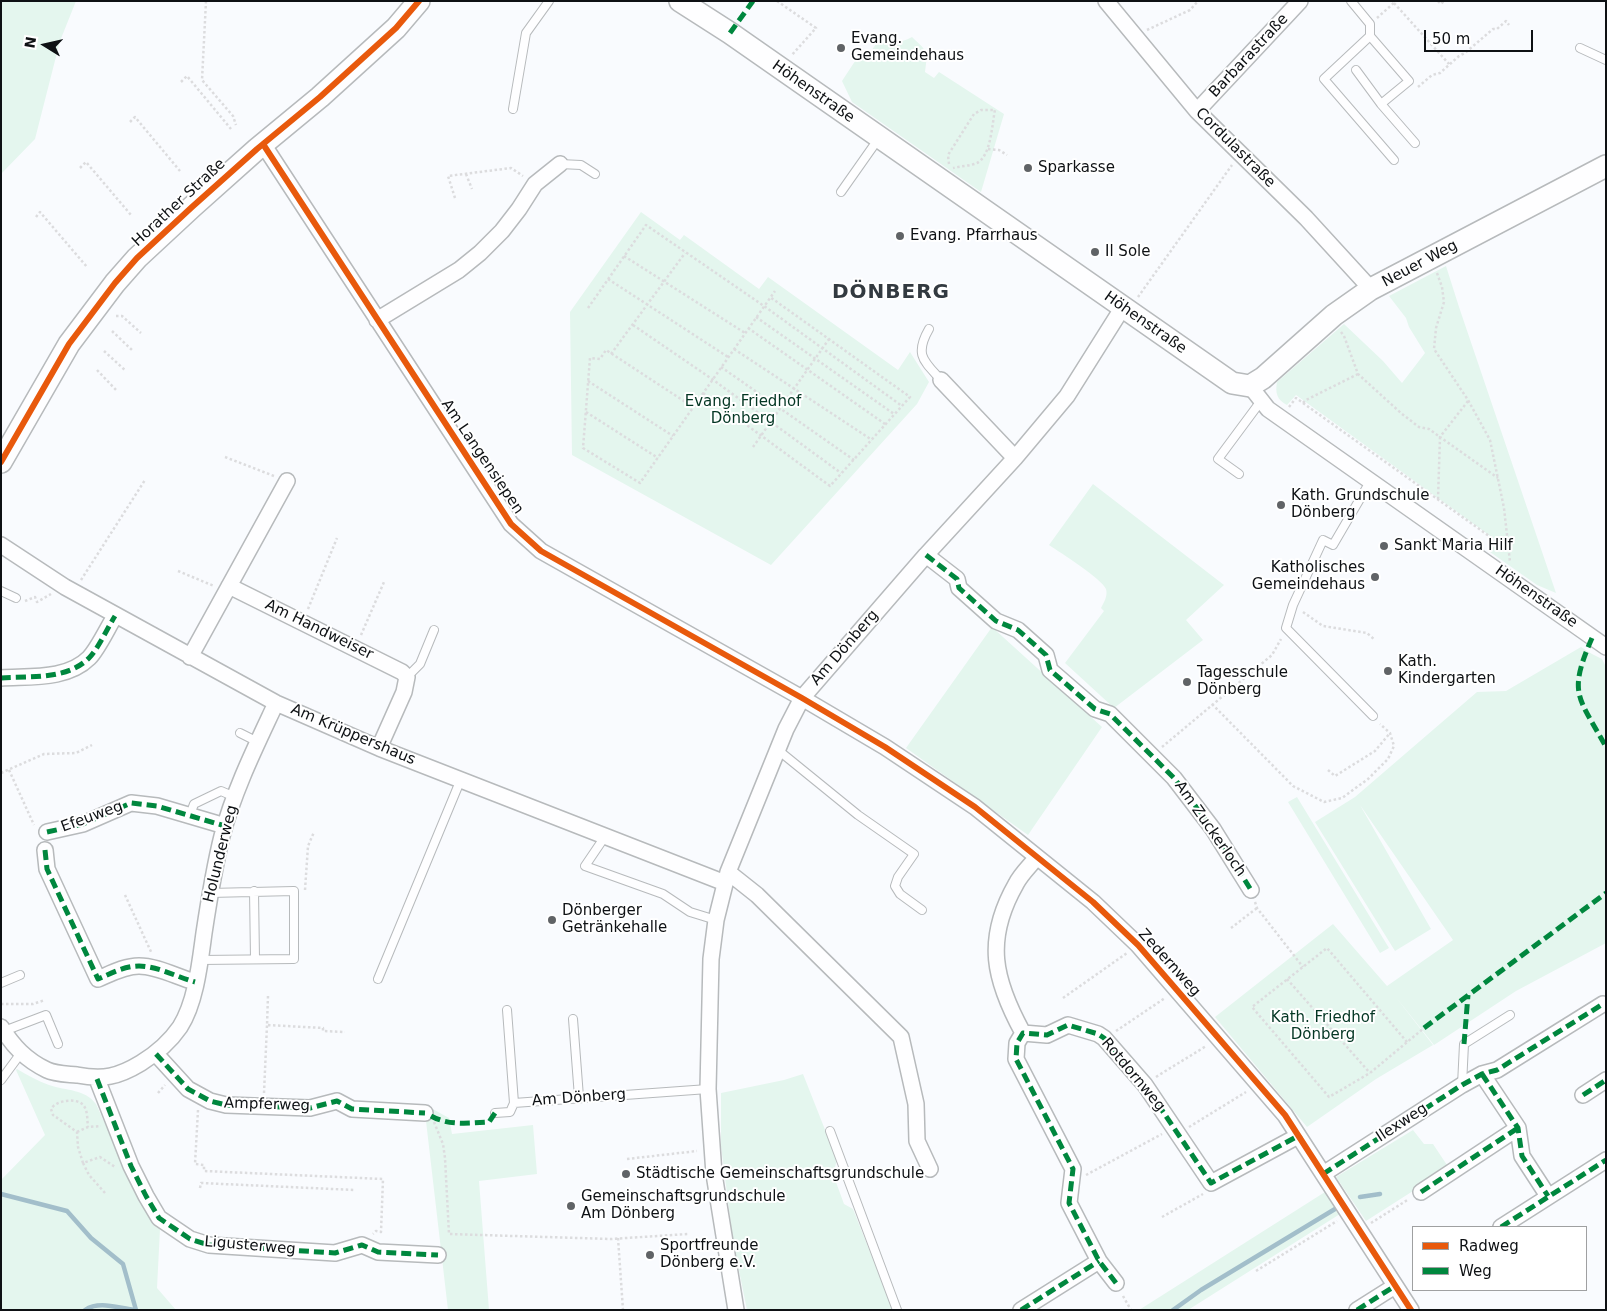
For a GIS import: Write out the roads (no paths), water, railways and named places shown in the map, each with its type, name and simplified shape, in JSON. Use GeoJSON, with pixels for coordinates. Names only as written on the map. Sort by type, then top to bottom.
{"type":"FeatureCollection","features":[{"type":"Feature","properties":{"kind":"street","name":"Horather Straße"},"geometry":{"type":"LineString","coordinates":[[1,462],[69,344],[115,283],[192,206],[320,97],[396,28],[419,1]]}},
{"type":"Feature","properties":{"kind":"street","name":"Höhenstraße"},"geometry":{"type":"LineString","coordinates":[[680,1],[730,33],[1232,383],[1255,393],[1268,409],[1606,647]]}},
{"type":"Feature","properties":{"kind":"street","name":"Cordulastraße"},"geometry":{"type":"LineString","coordinates":[[1106,1],[1197,111],[1306,218],[1371,289]]}},
{"type":"Feature","properties":{"kind":"street","name":"Barbarastraße"},"geometry":{"type":"LineString","coordinates":[[1197,111],[1300,1]]}},
{"type":"Feature","properties":{"kind":"street","name":"Am Langensiepen"},"geometry":{"type":"LineString","coordinates":[[263,144],[511,524],[541,551],[802,698]]}},
{"type":"Feature","properties":{"kind":"street"},"geometry":{"type":"LineString","coordinates":[[377,320],[459,270],[480,253],[502,231],[535,184],[560,164]]}},
{"type":"Feature","properties":{"kind":"street","name":"Neuer Weg"},"geometry":{"type":"LineString","coordinates":[[1255,393],[1263,378],[1334,315],[1371,289],[1606,166]]}},
{"type":"Feature","properties":{"kind":"street","name":"Am Dönberg"},"geometry":{"type":"LineString","coordinates":[[736,1310],[711,1149],[708,1089],[711,959],[716,920],[727,877],[786,729],[802,698],[926,555],[1015,458],[1067,396],[1126,309]]}},
{"type":"Feature","properties":{"kind":"street"},"geometry":{"type":"LineString","coordinates":[[941,380],[1015,458]]}},
{"type":"Feature","properties":{"kind":"street"},"geometry":{"type":"LineString","coordinates":[[190,657],[287,481]]}},
{"type":"Feature","properties":{"kind":"street","name":"Am Krüppershaus"},"geometry":{"type":"LineString","coordinates":[[1,545],[73,592],[276,703],[380,748],[606,835],[727,877]]}},
{"type":"Feature","properties":{"kind":"street","name":"Am Zuckerloch"},"geometry":{"type":"LineString","coordinates":[[926,555],[957,579],[959,588],[996,621],[1018,630],[1046,656],[1050,670],[1095,709],[1110,714],[1152,755],[1174,778],[1213,829],[1251,890]]}},
{"type":"Feature","properties":{"kind":"street","name":"Am Handweiser"},"geometry":{"type":"LineString","coordinates":[[228,588],[356,648],[402,672],[406,677]]}},
{"type":"Feature","properties":{"kind":"street"},"geometry":{"type":"LineString","coordinates":[[1,678],[55,674],[74,670],[90,657],[115,616]]}},
{"type":"Feature","properties":{"kind":"street"},"geometry":{"type":"LineString","coordinates":[[380,748],[404,692],[406,677]]}},
{"type":"Feature","properties":{"kind":"street","name":"Zedernweg"},"geometry":{"type":"LineString","coordinates":[[802,698],[885,747],[975,807],[1093,902],[1138,945],[1285,1115],[1411,1310]]}},
{"type":"Feature","properties":{"kind":"street","name":"Holunderweg"},"geometry":{"type":"LineString","coordinates":[[3,1029],[12,1044],[21,1053],[48,1070],[97,1079],[126,1073],[156,1054],[170,1041],[181,1026],[190,1005],[200,960],[210,893],[225,826],[235,797],[276,703]]}},
{"type":"Feature","properties":{"kind":"street","name":"Efeuweg"},"geometry":{"type":"LineString","coordinates":[[47,832],[83,824],[131,804],[157,806],[225,826]]}},
{"type":"Feature","properties":{"kind":"street"},"geometry":{"type":"LineString","coordinates":[[45,850],[47,869],[98,979],[122,969],[138,966],[195,982]]}},
{"type":"Feature","properties":{"kind":"street"},"geometry":{"type":"LineString","coordinates":[[1036,857],[1016,883],[1003,910],[997,933],[996,958],[1000,984],[1008,1005],[1023,1033],[1017,1043],[1016,1059],[1073,1169],[1069,1203],[1099,1261],[1116,1283]]}},
{"type":"Feature","properties":{"kind":"street"},"geometry":{"type":"LineString","coordinates":[[727,877],[757,895],[901,1037],[916,1104],[917,1141],[930,1169]]}},
{"type":"Feature","properties":{"kind":"street","name":"Ilexweg"},"geometry":{"type":"LineString","coordinates":[[1323,1174],[1462,1085],[1482,1074],[1497,1070],[1603,1004]]}},
{"type":"Feature","properties":{"kind":"street","name":"Rotdornweg"},"geometry":{"type":"LineString","coordinates":[[1023,1033],[1047,1034],[1068,1024],[1098,1034],[1104,1038],[1145,1085],[1211,1183],[1298,1136]]}},
{"type":"Feature","properties":{"kind":"street","name":"Ampferweg"},"geometry":{"type":"LineString","coordinates":[[156,1054],[188,1088],[210,1101],[226,1105],[310,1108],[337,1101],[352,1109],[425,1113]]}},
{"type":"Feature","properties":{"kind":"street"},"geometry":{"type":"LineString","coordinates":[[1482,1074],[1518,1128],[1522,1156],[1548,1196]]}},
{"type":"Feature","properties":{"kind":"street","name":"Ligusterweg"},"geometry":{"type":"LineString","coordinates":[[97,1079],[131,1166],[146,1196],[159,1218],[190,1239],[209,1245],[335,1253],[362,1246],[378,1252],[438,1255]]}},
{"type":"Feature","properties":{"kind":"street"},"geometry":{"type":"LineString","coordinates":[[1583,1095],[1606,1080]]}},
{"type":"Feature","properties":{"kind":"street"},"geometry":{"type":"LineString","coordinates":[[1421,1192],[1518,1128]]}},
{"type":"Feature","properties":{"kind":"street"},"geometry":{"type":"LineString","coordinates":[[1502,1226],[1606,1160]]}},
{"type":"Feature","properties":{"kind":"street"},"geometry":{"type":"LineString","coordinates":[[1022,1310],[1099,1261]]}},
{"type":"Feature","properties":{"kind":"street"},"geometry":{"type":"LineString","coordinates":[[1358,1310],[1395,1286]]}},
{"type":"Feature","properties":{"kind":"lane"},"geometry":{"type":"LineString","coordinates":[[513,110],[526,33],[549,1]]}},
{"type":"Feature","properties":{"kind":"lane"},"geometry":{"type":"LineString","coordinates":[[1351,1],[1370,24],[1370,36],[1409,81],[1381,104]]}},
{"type":"Feature","properties":{"kind":"lane"},"geometry":{"type":"LineString","coordinates":[[1370,36],[1324,79],[1394,160]]}},
{"type":"Feature","properties":{"kind":"lane"},"geometry":{"type":"LineString","coordinates":[[1580,48],[1606,60]]}},
{"type":"Feature","properties":{"kind":"lane"},"geometry":{"type":"LineString","coordinates":[[1356,70],[1381,104],[1415,143]]}},
{"type":"Feature","properties":{"kind":"lane"},"geometry":{"type":"LineString","coordinates":[[841,192],[879,138]]}},
{"type":"Feature","properties":{"kind":"lane"},"geometry":{"type":"LineString","coordinates":[[560,164],[581,165],[595,174]]}},
{"type":"Feature","properties":{"kind":"lane"},"geometry":{"type":"LineString","coordinates":[[929,329],[922,342],[922,354],[941,380]]}},
{"type":"Feature","properties":{"kind":"lane"},"geometry":{"type":"LineString","coordinates":[[1239,474],[1218,459],[1255,393]]}},
{"type":"Feature","properties":{"kind":"lane"},"geometry":{"type":"LineString","coordinates":[[1371,480],[1333,545],[1323,540],[1293,605],[1286,628],[1373,716]]}},
{"type":"Feature","properties":{"kind":"lane"},"geometry":{"type":"LineString","coordinates":[[1,591],[16,598]]}},
{"type":"Feature","properties":{"kind":"lane"},"geometry":{"type":"LineString","coordinates":[[406,677],[420,664],[434,630]]}},
{"type":"Feature","properties":{"kind":"lane"},"geometry":{"type":"LineString","coordinates":[[240,734],[258,742]]}},
{"type":"Feature","properties":{"kind":"lane"},"geometry":{"type":"LineString","coordinates":[[778,750],[858,815],[914,854],[898,877],[895,886],[900,894],[922,910]]}},
{"type":"Feature","properties":{"kind":"lane"},"geometry":{"type":"LineString","coordinates":[[378,979],[461,779]]}},
{"type":"Feature","properties":{"kind":"lane"},"geometry":{"type":"LineString","coordinates":[[190,815],[194,804],[221,791],[235,797]]}},
{"type":"Feature","properties":{"kind":"lane"},"geometry":{"type":"LineString","coordinates":[[606,835],[585,866],[663,894],[690,912],[716,920]]}},
{"type":"Feature","properties":{"kind":"lane"},"geometry":{"type":"LineString","coordinates":[[254,891],[255,960]]}},
{"type":"Feature","properties":{"kind":"lane"},"geometry":{"type":"LineString","coordinates":[[200,960],[294,959],[294,891],[210,893]]}},
{"type":"Feature","properties":{"kind":"lane"},"geometry":{"type":"LineString","coordinates":[[1,983],[20,975]]}},
{"type":"Feature","properties":{"kind":"lane","name":"Am Dönberg"},"geometry":{"type":"LineString","coordinates":[[507,1010],[514,1103],[708,1089]]}},
{"type":"Feature","properties":{"kind":"lane"},"geometry":{"type":"LineString","coordinates":[[3,1029],[46,1015],[58,1044]]}},
{"type":"Feature","properties":{"kind":"lane"},"geometry":{"type":"LineString","coordinates":[[1462,1085],[1464,1044],[1510,1015]]}},
{"type":"Feature","properties":{"kind":"lane"},"geometry":{"type":"LineString","coordinates":[[573,1019],[579,1098]]}},
{"type":"Feature","properties":{"kind":"lane"},"geometry":{"type":"LineString","coordinates":[[1,1080],[4,1070],[21,1053]]}},
{"type":"Feature","properties":{"kind":"lane"},"geometry":{"type":"LineString","coordinates":[[495,1113],[510,1112],[514,1103]]}},
{"type":"Feature","properties":{"kind":"lane"},"geometry":{"type":"LineString","coordinates":[[830,1131],[897,1310]]}},
{"type":"Feature","properties":{"kind":"waterway"},"geometry":{"type":"LineString","coordinates":[[1,1194],[67,1211],[91,1238],[123,1264],[136,1310]]}},
{"type":"Feature","properties":{"kind":"waterway"},"geometry":{"type":"LineString","coordinates":[[1360,1197],[1380,1194]]}},
{"type":"Feature","properties":{"kind":"waterway"},"geometry":{"type":"LineString","coordinates":[[1173,1310],[1201,1290],[1335,1209]]}},
{"type":"Feature","properties":{"kind":"waterway"},"geometry":{"type":"LineString","coordinates":[[85,1310],[104,1305],[136,1310]]}},
{"type":"Feature","properties":{"kind":"place","name":"Evang. Gemeindehaus"},"geometry":{"type":"Point","coordinates":[841,48]}},
{"type":"Feature","properties":{"kind":"place","name":"Sparkasse"},"geometry":{"type":"Point","coordinates":[1028,168]}},
{"type":"Feature","properties":{"kind":"place","name":"Evang. Pfarrhaus"},"geometry":{"type":"Point","coordinates":[900,236]}},
{"type":"Feature","properties":{"kind":"place","name":"Il Sole"},"geometry":{"type":"Point","coordinates":[1095,252]}},
{"type":"Feature","properties":{"kind":"place","name":"Kath. Grundschule Dönberg"},"geometry":{"type":"Point","coordinates":[1281,505]}},
{"type":"Feature","properties":{"kind":"place","name":"Sankt Maria Hilf"},"geometry":{"type":"Point","coordinates":[1384,546]}},
{"type":"Feature","properties":{"kind":"place","name":"Katholisches Gemeindehaus"},"geometry":{"type":"Point","coordinates":[1375,577]}},
{"type":"Feature","properties":{"kind":"place","name":"Kath. Kindergarten"},"geometry":{"type":"Point","coordinates":[1388,671]}},
{"type":"Feature","properties":{"kind":"place","name":"Tagesschule Dönberg"},"geometry":{"type":"Point","coordinates":[1187,682]}},
{"type":"Feature","properties":{"kind":"place","name":"Dönberger Getränkehalle"},"geometry":{"type":"Point","coordinates":[552,920]}},
{"type":"Feature","properties":{"kind":"place","name":"Städtische Gemeinschaftsgrundschule"},"geometry":{"type":"Point","coordinates":[626,1174]}},
{"type":"Feature","properties":{"kind":"place","name":"Gemeinschaftsgrundschule Am Dönberg"},"geometry":{"type":"Point","coordinates":[571,1206]}},
{"type":"Feature","properties":{"kind":"place","name":"Sportfreunde Dönberg e.V."},"geometry":{"type":"Point","coordinates":[650,1255]}},
{"type":"Feature","properties":{"kind":"district","name":"DÖNBERG"},"geometry":{"type":"Point","coordinates":[891,293]}},
{"type":"Feature","properties":{"kind":"park label","name":"Evang. Friedhof Dönberg"},"geometry":{"type":"Point","coordinates":[743,410]}},
{"type":"Feature","properties":{"kind":"park label","name":"Kath. Friedhof Dönberg"},"geometry":{"type":"Point","coordinates":[1323,1026]}}]}
